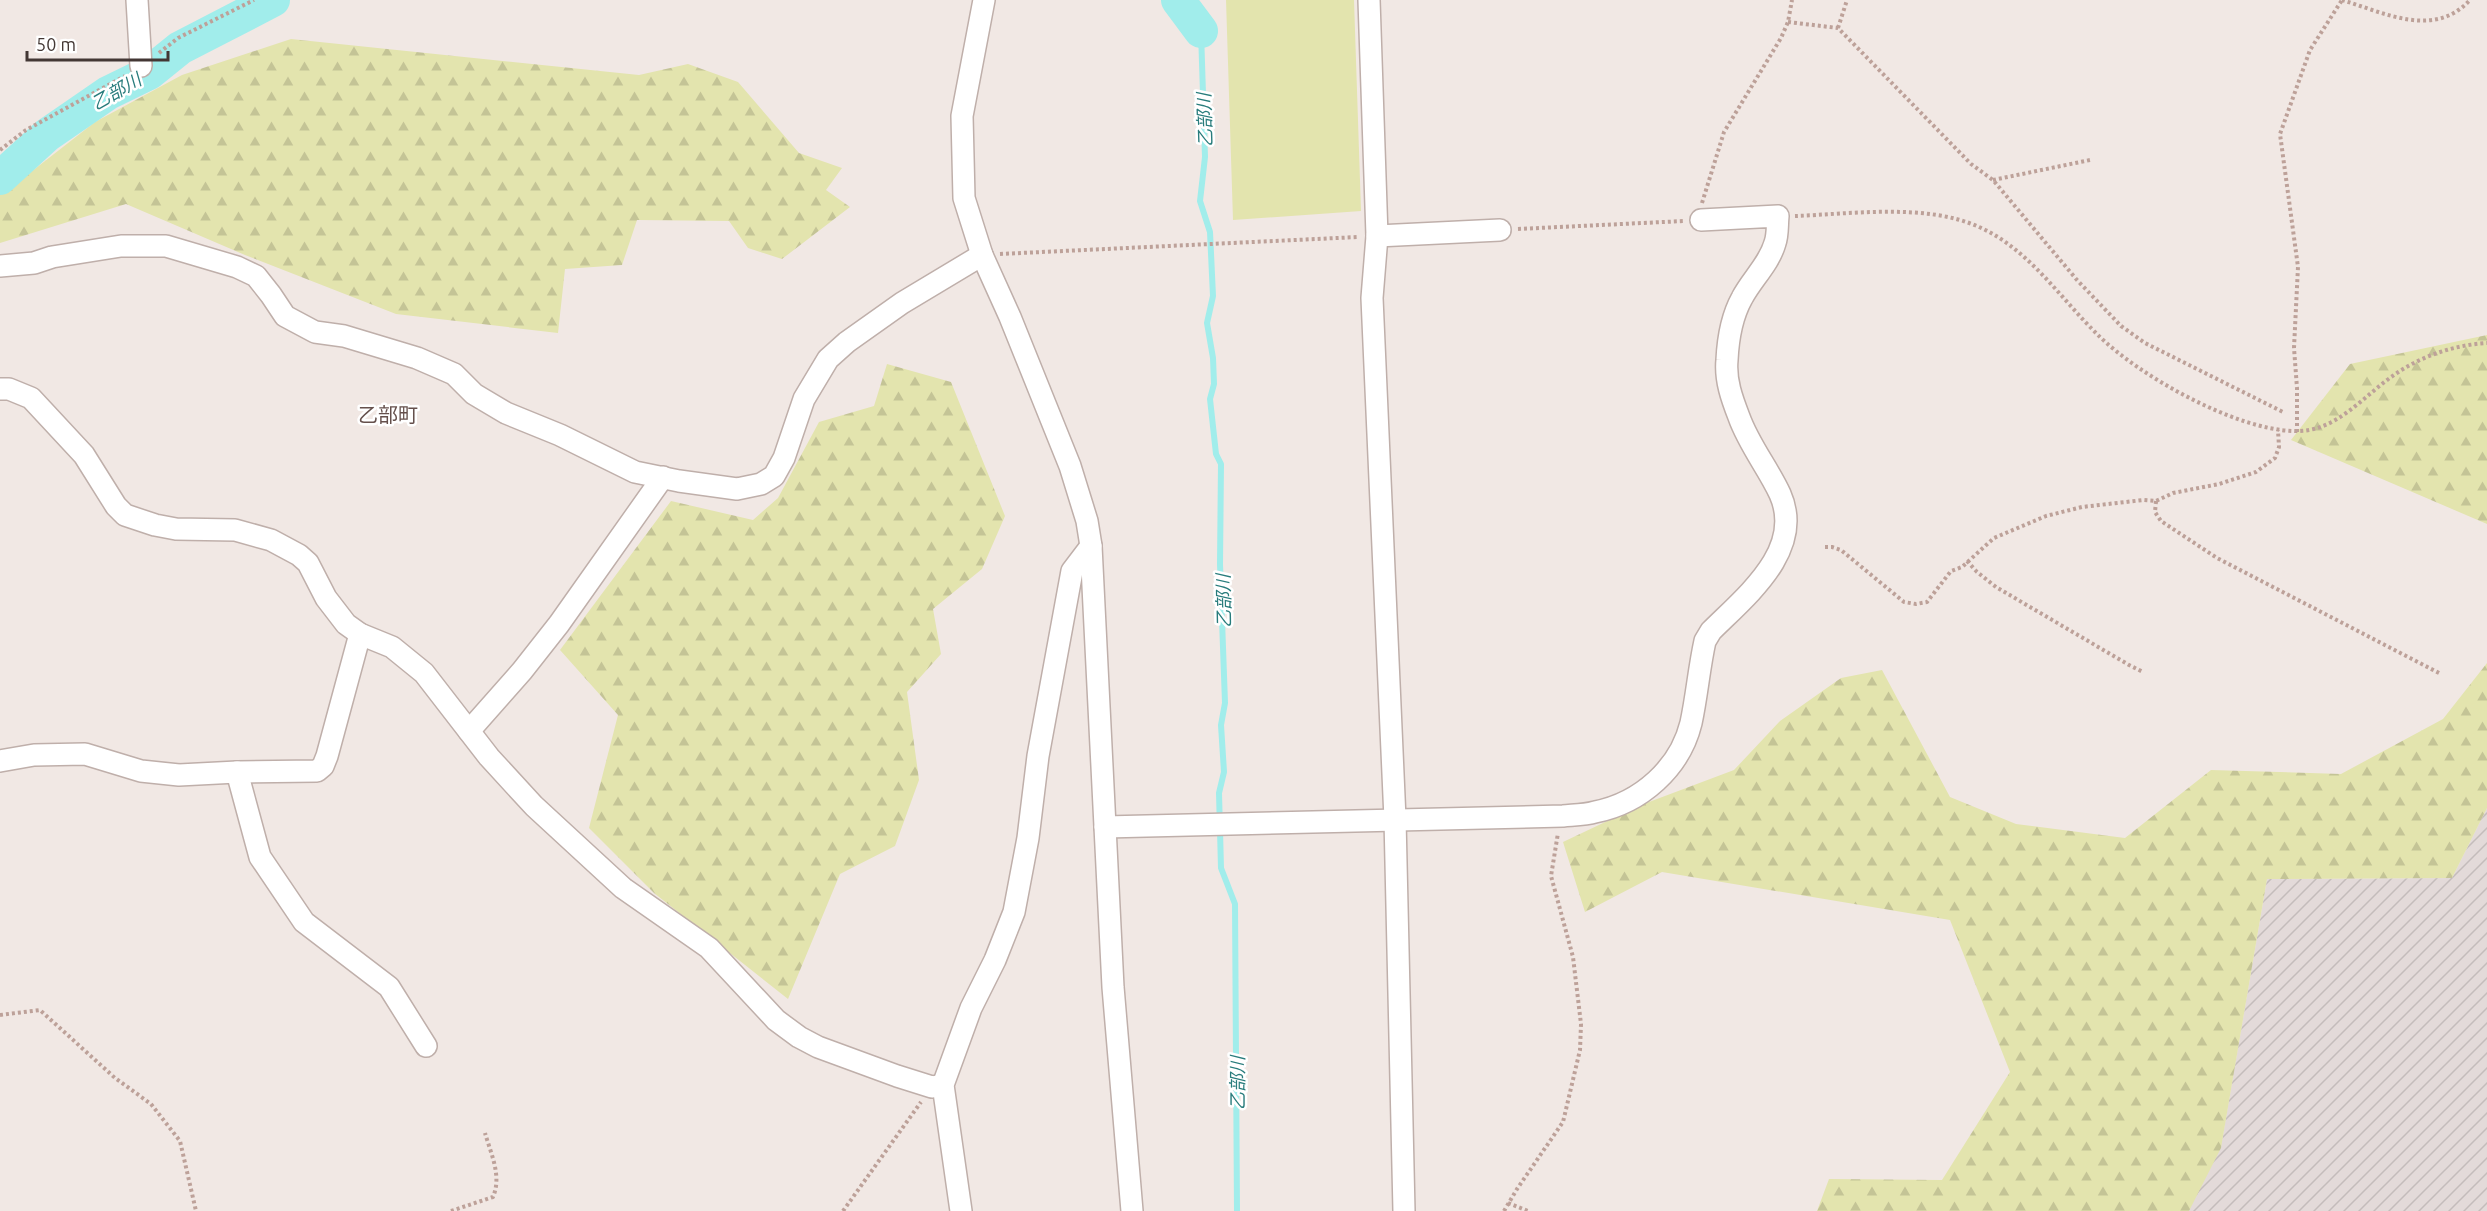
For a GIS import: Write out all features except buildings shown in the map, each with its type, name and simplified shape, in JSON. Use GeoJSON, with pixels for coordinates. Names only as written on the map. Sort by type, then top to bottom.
{"type":"FeatureCollection","features":[{"type":"Feature","properties":{"kind":"street"},"geometry":{"type":"LineString","coordinates":[[137,0],[141,66]]}},
{"type":"Feature","properties":{"kind":"street"},"geometry":{"type":"LineString","coordinates":[[984,0],[962,116],[964,198],[982,255],[1010,317],[1070,466],[1087,521],[1091,546],[1113,987],[1132,1211]]}},
{"type":"Feature","properties":{"kind":"street"},"geometry":{"type":"LineString","coordinates":[[1369,0],[1377,236],[1372,298],[1395,819],[1404,1211]]}},
{"type":"Feature","properties":{"kind":"street"},"geometry":{"type":"LineString","coordinates":[[1105,827],[1563,816],[1595,813],[1609,808],[1641,793],[1660,780],[1672,765],[1690,725],[1705,641],[1711,631],[1767,572],[1786,535],[1786,513],[1780,494],[1746,435],[1731,397],[1727,377],[1730,336],[1735,313],[1741,299],[1768,260],[1776,242],[1778,216],[1701,220]]}},
{"type":"Feature","properties":{"kind":"street"},"geometry":{"type":"LineString","coordinates":[[1377,236],[1500,230]]}},
{"type":"Feature","properties":{"kind":"street"},"geometry":{"type":"LineString","coordinates":[[0,266],[34,263],[52,257],[121,246],[166,246],[237,267],[256,276],[285,316],[315,332],[344,336],[417,358],[454,375],[474,393],[506,413],[577,442],[635,472],[737,489],[761,484],[774,476],[784,458],[804,399],[828,359],[902,303],[982,255]]}},
{"type":"Feature","properties":{"kind":"street"},"geometry":{"type":"LineString","coordinates":[[0,389],[9,389],[31,398],[84,455],[116,506],[125,515],[176,529],[235,530],[284,545],[308,563],[338,615],[360,634],[392,647],[424,673],[489,757],[534,806],[623,888],[709,948],[776,1020],[799,1037],[818,1047],[938,1086]]}},
{"type":"Feature","properties":{"kind":"street"},"geometry":{"type":"LineString","coordinates":[[469,731],[522,671],[559,624],[663,477]]}},
{"type":"Feature","properties":{"kind":"street"},"geometry":{"type":"LineString","coordinates":[[961,1211],[938,1086],[971,1008],[995,960],[1014,912],[1028,838],[1040,745],[1072,571],[1091,546]]}},
{"type":"Feature","properties":{"kind":"street"},"geometry":{"type":"LineString","coordinates":[[0,761],[34,755],[85,754],[141,771],[170,774],[317,771],[323,766],[360,634]]}},
{"type":"Feature","properties":{"kind":"street"},"geometry":{"type":"LineString","coordinates":[[237,772],[260,857],[304,922],[389,987],[426,1046]]}},
{"type":"Feature","properties":{"kind":"path"},"geometry":{"type":"LineString","coordinates":[[1500,230],[1701,220],[1707,184],[1724,132],[1781,38],[1788,22],[1792,0]]}},
{"type":"Feature","properties":{"kind":"path"},"geometry":{"type":"LineString","coordinates":[[1838,28],[1847,0]]}},
{"type":"Feature","properties":{"kind":"path"},"geometry":{"type":"LineString","coordinates":[[2297,432],[2294,348],[2298,267],[2280,134],[2310,50],[2342,0],[2408,20],[2429,22],[2459,12],[2470,0]]}},
{"type":"Feature","properties":{"kind":"path"},"geometry":{"type":"LineString","coordinates":[[1788,22],[1838,28],[1971,164],[1993,180],[2077,280],[2121,326],[2145,343],[2285,413]]}},
{"type":"Feature","properties":{"kind":"path"},"geometry":{"type":"LineString","coordinates":[[1993,180],[2090,160]]}},
{"type":"Feature","properties":{"kind":"path"},"geometry":{"type":"LineString","coordinates":[[1778,216],[1917,212],[1944,215],[1978,226],[2008,242],[2099,336],[2164,385],[2245,422],[2278,430],[2297,432],[2329,425],[2395,374],[2430,355],[2464,344],[2487,343]]}},
{"type":"Feature","properties":{"kind":"path"},"geometry":{"type":"LineString","coordinates":[[982,255],[1377,236]]}},
{"type":"Feature","properties":{"kind":"path"},"geometry":{"type":"LineString","coordinates":[[1825,547],[1842,550],[1904,602],[1916,604],[1927,602],[1951,571],[1962,567],[1994,538],[2046,516],[2082,507],[2143,500],[2156,501],[2193,488],[2242,477],[2266,467],[2275,458],[2279,447],[2278,430]]}},
{"type":"Feature","properties":{"kind":"path"},"geometry":{"type":"LineString","coordinates":[[2156,501],[2155,512],[2161,521],[2217,558],[2439,673]]}},
{"type":"Feature","properties":{"kind":"path"},"geometry":{"type":"LineString","coordinates":[[1967,561],[1996,587],[2143,672]]}},
{"type":"Feature","properties":{"kind":"path"},"geometry":{"type":"LineString","coordinates":[[1504,1211],[1563,1122],[1580,1050],[1581,1024],[1573,957],[1551,876],[1563,816]]}},
{"type":"Feature","properties":{"kind":"path"},"geometry":{"type":"LineString","coordinates":[[0,1015],[40,1010],[115,1078],[151,1104],[180,1141],[196,1211]]}},
{"type":"Feature","properties":{"kind":"path"},"geometry":{"type":"LineString","coordinates":[[843,1211],[938,1086]]}},
{"type":"Feature","properties":{"kind":"path"},"geometry":{"type":"LineString","coordinates":[[451,1211],[493,1197],[497,1187],[497,1176],[485,1133]]}},
{"type":"Feature","properties":{"kind":"path"},"geometry":{"type":"LineString","coordinates":[[1508,1203],[1528,1211]]}},
{"type":"Feature","properties":{"kind":"shaded area"},"geometry":{"type":"Polygon","coordinates":[[[2487,808],[2487,1211],[2188,1211],[2222,1141],[2267,879],[2452,878],[2487,808]]]}},
{"type":"Feature","properties":{"kind":"green space"},"geometry":{"type":"Polygon","coordinates":[[[1226,0],[1354,0],[1361,211],[1233,220],[1226,0]]]}},
{"type":"Feature","properties":{"kind":"green space"},"geometry":{"type":"Polygon","coordinates":[[[291,39],[639,75],[688,64],[738,82],[799,153],[842,168],[826,190],[850,207],[782,259],[748,248],[729,221],[637,220],[622,265],[565,269],[558,333],[396,314],[245,255],[126,204],[0,243],[0,194],[95,122],[182,75],[291,39]]]}},
{"type":"Feature","properties":{"kind":"green space"},"geometry":{"type":"Polygon","coordinates":[[[2487,335],[2487,524],[2291,440],[2350,364],[2487,335]]]}},
{"type":"Feature","properties":{"kind":"green space"},"geometry":{"type":"Polygon","coordinates":[[[887,364],[951,382],[1005,516],[982,569],[933,609],[941,654],[907,692],[919,780],[895,846],[840,874],[788,999],[654,893],[589,828],[618,715],[560,650],[671,501],[753,520],[778,498],[819,422],[874,406],[887,364]]]}},
{"type":"Feature","properties":{"kind":"green space"},"geometry":{"type":"Polygon","coordinates":[[[2487,663],[2487,808],[2452,878],[2267,879],[2221,1148],[2189,1211],[1817,1211],[1829,1179],[1942,1180],[2010,1072],[1950,920],[1662,872],[1585,912],[1563,842],[1641,805],[1734,770],[1780,721],[1841,678],[1882,670],[1950,797],[2016,824],[2125,838],[2211,770],[2341,774],[2443,719],[2487,663]]]}},
{"type":"Feature","properties":{"kind":"waterway","name":"乙部川"},"geometry":{"type":"LineString","coordinates":[[0,178],[47,135],[108,93],[149,73],[180,48],[273,0]]}},
{"type":"Feature","properties":{"kind":"waterway","name":"乙部川"},"geometry":{"type":"LineString","coordinates":[[1178,0],[1201,31]]}},
{"type":"Feature","properties":{"kind":"waterway","name":"乙部川"},"geometry":{"type":"LineString","coordinates":[[1201,31],[1205,157],[1200,201],[1210,232],[1213,296],[1207,323],[1213,358],[1214,384],[1210,399],[1216,454],[1221,464],[1220,564],[1225,703],[1221,725],[1224,772],[1219,793],[1221,868],[1235,904],[1237,1211]]}},
{"type":"Feature","properties":{"kind":"district","name":"乙部町"},"geometry":{"type":"Point","coordinates":[388,414]}}]}
